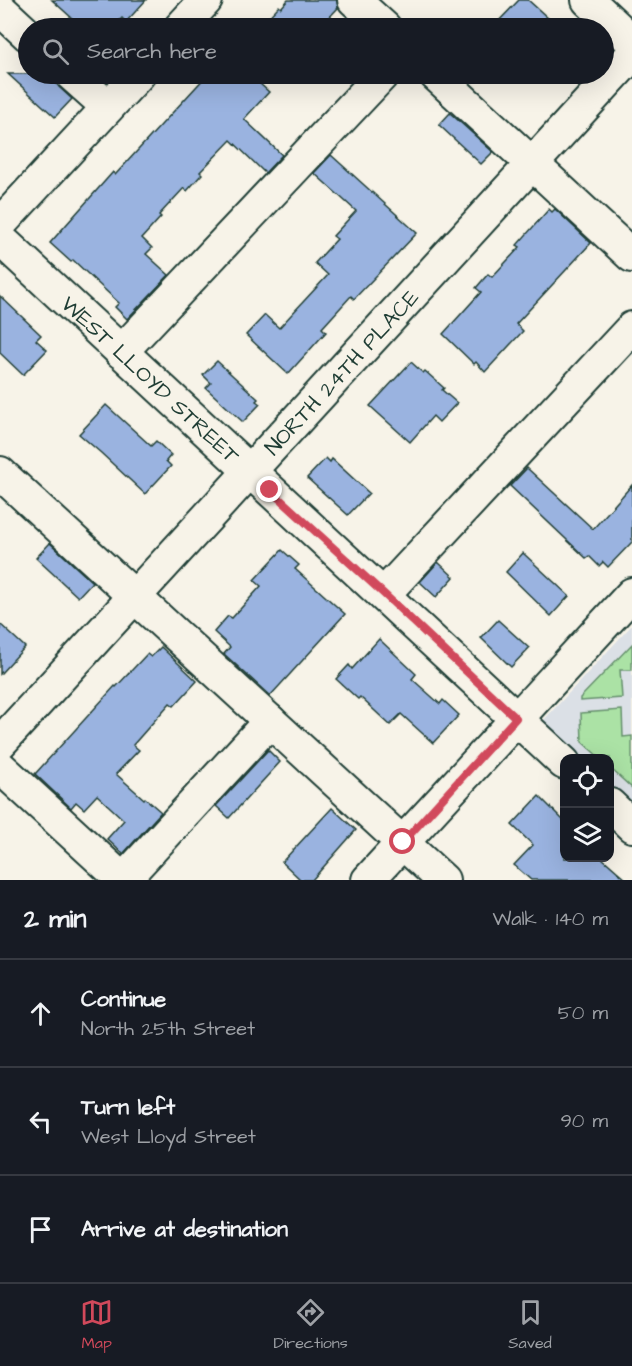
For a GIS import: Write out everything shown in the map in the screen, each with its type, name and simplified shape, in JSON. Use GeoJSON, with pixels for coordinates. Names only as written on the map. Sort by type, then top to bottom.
{"type":"FeatureCollection","features":[{"type":"Feature","properties":{"kind":"street"},"geometry":{"type":"LineString","coordinates":[[189,18],[206,0]]}},
{"type":"Feature","properties":{"kind":"street"},"geometry":{"type":"LineString","coordinates":[[354,0],[375,18]]}},
{"type":"Feature","properties":{"kind":"street"},"geometry":{"type":"LineString","coordinates":[[588,0],[608,18]]}},
{"type":"Feature","properties":{"kind":"street"},"geometry":{"type":"LineString","coordinates":[[0,9],[18,26]]}},
{"type":"Feature","properties":{"kind":"street"},"geometry":{"type":"LineString","coordinates":[[614,24],[632,40]]}},
{"type":"Feature","properties":{"kind":"street","name":"NORTH 24TH PLACE"},"geometry":{"type":"LineString","coordinates":[[614,75],[632,55]]}},
{"type":"Feature","properties":{"kind":"street"},"geometry":{"type":"LineString","coordinates":[[82,84],[108,107]]}},
{"type":"Feature","properties":{"kind":"street"},"geometry":{"type":"LineString","coordinates":[[0,224],[130,84]]}},
{"type":"Feature","properties":{"kind":"street"},"geometry":{"type":"LineString","coordinates":[[121,352],[374,84]]}},
{"type":"Feature","properties":{"kind":"street"},"geometry":{"type":"LineString","coordinates":[[446,84],[632,256]]}},
{"type":"Feature","properties":{"kind":"street","name":"NORTH 24TH PLACE"},"geometry":{"type":"LineString","coordinates":[[0,743],[605,84]]}},
{"type":"Feature","properties":{"kind":"street","name":"WEST LLOYD STREET"},"geometry":{"type":"LineString","coordinates":[[0,239],[560,759]]}},
{"type":"Feature","properties":{"kind":"street"},"geometry":{"type":"LineString","coordinates":[[384,594],[632,328]]}},
{"type":"Feature","properties":{"kind":"street"},"geometry":{"type":"LineString","coordinates":[[2,479],[443,880]]}},
{"type":"Feature","properties":{"kind":"street"},"geometry":{"type":"LineString","coordinates":[[368,880],[632,594]]}},
{"type":"Feature","properties":{"kind":"street"},"geometry":{"type":"LineString","coordinates":[[0,767],[123,880],[270,721]]}},
{"type":"Feature","properties":{"kind":"street"},"geometry":{"type":"LineString","coordinates":[[612,808],[632,826]]}},
{"type":"Feature","properties":{"kind":"shaded area"},"geometry":{"type":"Polygon","coordinates":[[[632,625],[632,805],[614,789],[614,754],[577,754],[542,722],[632,625]]]}},
{"type":"Feature","properties":{"kind":"green space"},"geometry":{"type":"Polygon","coordinates":[[[632,644],[632,670],[620,670],[622,698],[580,701],[580,698],[632,644]]]}},
{"type":"Feature","properties":{"kind":"green space"},"geometry":{"type":"Polygon","coordinates":[[[622,710],[623,737],[632,736],[632,788],[614,772],[614,754],[596,754],[582,742],[581,713],[622,710]]]}},
{"type":"Feature","properties":{"kind":"building"},"geometry":{"type":"Polygon","coordinates":[[[52,0],[146,0],[130,18],[72,18],[52,0]]]}},
{"type":"Feature","properties":{"kind":"building"},"geometry":{"type":"Polygon","coordinates":[[[288,0],[337,0],[338,8],[328,18],[268,18],[279,6],[281,8],[288,0]]]}},
{"type":"Feature","properties":{"kind":"building"},"geometry":{"type":"Polygon","coordinates":[[[519,0],[528,0],[548,18],[502,18],[519,0]]]}},
{"type":"Feature","properties":{"kind":"building"},"geometry":{"type":"Polygon","coordinates":[[[8,74],[18,74],[18,83],[8,74]]]}},
{"type":"Feature","properties":{"kind":"building"},"geometry":{"type":"Polygon","coordinates":[[[19,84],[57,84],[72,99],[55,117],[19,84]]]}},
{"type":"Feature","properties":{"kind":"building"},"geometry":{"type":"Polygon","coordinates":[[[199,84],[260,84],[269,92],[244,119],[282,155],[265,173],[231,140],[200,172],[202,174],[187,191],[184,188],[142,238],[152,248],[146,254],[169,275],[127,319],[115,307],[119,303],[73,260],[71,262],[50,243],[113,172],[115,175],[199,84]]]}},
{"type":"Feature","properties":{"kind":"building"},"geometry":{"type":"Polygon","coordinates":[[[450,113],[493,152],[481,164],[439,125],[450,113]]]}},
{"type":"Feature","properties":{"kind":"building"},"geometry":{"type":"Polygon","coordinates":[[[331,155],[417,233],[354,299],[351,296],[322,328],[326,332],[288,374],[246,335],[265,315],[279,328],[328,275],[315,263],[337,239],[333,236],[356,211],[314,173],[331,155]]]}},
{"type":"Feature","properties":{"kind":"building"},"geometry":{"type":"Polygon","coordinates":[[[549,209],[552,212],[555,209],[591,243],[516,324],[523,331],[485,372],[443,334],[481,292],[476,288],[488,274],[492,277],[520,247],[517,245],[549,209]]]}},
{"type":"Feature","properties":{"kind":"building"},"geometry":{"type":"Polygon","coordinates":[[[0,296],[41,335],[36,340],[47,350],[23,375],[0,353],[0,296]]]}},
{"type":"Feature","properties":{"kind":"building"},"geometry":{"type":"Polygon","coordinates":[[[217,361],[258,399],[256,401],[260,404],[243,422],[206,388],[211,383],[203,375],[217,361]]]}},
{"type":"Feature","properties":{"kind":"building"},"geometry":{"type":"Polygon","coordinates":[[[411,362],[423,373],[425,371],[457,403],[439,422],[433,416],[410,442],[370,406],[411,362]]]}},
{"type":"Feature","properties":{"kind":"building"},"geometry":{"type":"Polygon","coordinates":[[[106,405],[151,446],[156,441],[171,455],[166,461],[171,466],[145,494],[79,434],[106,405]]]}},
{"type":"Feature","properties":{"kind":"building"},"geometry":{"type":"Polygon","coordinates":[[[326,458],[330,462],[332,459],[369,493],[348,515],[307,478],[326,458]]]}},
{"type":"Feature","properties":{"kind":"building"},"geometry":{"type":"Polygon","coordinates":[[[527,468],[593,529],[632,485],[632,542],[608,567],[603,562],[599,566],[589,556],[586,558],[510,486],[527,468]]]}},
{"type":"Feature","properties":{"kind":"building"},"geometry":{"type":"Polygon","coordinates":[[[50,543],[92,582],[78,597],[36,558],[50,543]]]}},
{"type":"Feature","properties":{"kind":"building"},"geometry":{"type":"Polygon","coordinates":[[[282,550],[299,565],[295,569],[345,614],[270,696],[224,654],[230,647],[214,632],[228,616],[232,618],[261,586],[254,580],[282,550]]]}},
{"type":"Feature","properties":{"kind":"building"},"geometry":{"type":"Polygon","coordinates":[[[523,553],[569,596],[551,616],[506,572],[523,553]]]}},
{"type":"Feature","properties":{"kind":"building"},"geometry":{"type":"Polygon","coordinates":[[[438,562],[454,577],[436,597],[420,582],[438,562]]]}},
{"type":"Feature","properties":{"kind":"building"},"geometry":{"type":"Polygon","coordinates":[[[498,620],[529,648],[511,667],[481,638],[498,620]]]}},
{"type":"Feature","properties":{"kind":"building"},"geometry":{"type":"Polygon","coordinates":[[[0,624],[25,647],[0,674],[0,624]]]}},
{"type":"Feature","properties":{"kind":"building"},"geometry":{"type":"Polygon","coordinates":[[[379,639],[416,674],[412,679],[440,704],[443,700],[459,715],[433,743],[401,714],[390,725],[360,697],[358,699],[336,679],[349,665],[352,669],[379,639]]]}},
{"type":"Feature","properties":{"kind":"building"},"geometry":{"type":"Polygon","coordinates":[[[161,647],[197,681],[174,706],[170,703],[133,745],[139,750],[116,774],[161,812],[123,854],[107,839],[124,820],[97,795],[84,809],[76,802],[71,808],[35,774],[115,686],[147,654],[151,657],[161,647]]]}},
{"type":"Feature","properties":{"kind":"building"},"geometry":{"type":"Polygon","coordinates":[[[268,750],[280,762],[229,818],[216,806],[268,750]]]}},
{"type":"Feature","properties":{"kind":"building"},"geometry":{"type":"Polygon","coordinates":[[[539,796],[560,817],[560,862],[607,862],[627,880],[531,880],[514,865],[533,845],[512,825],[539,796]]]}},
{"type":"Feature","properties":{"kind":"building"},"geometry":{"type":"Polygon","coordinates":[[[332,808],[356,830],[312,880],[301,880],[282,862],[332,808]]]}},
{"type":"Feature","properties":{"kind":"route"},"geometry":{"type":"LineString","coordinates":[[270,490],[516,718],[403,842]]}}]}
